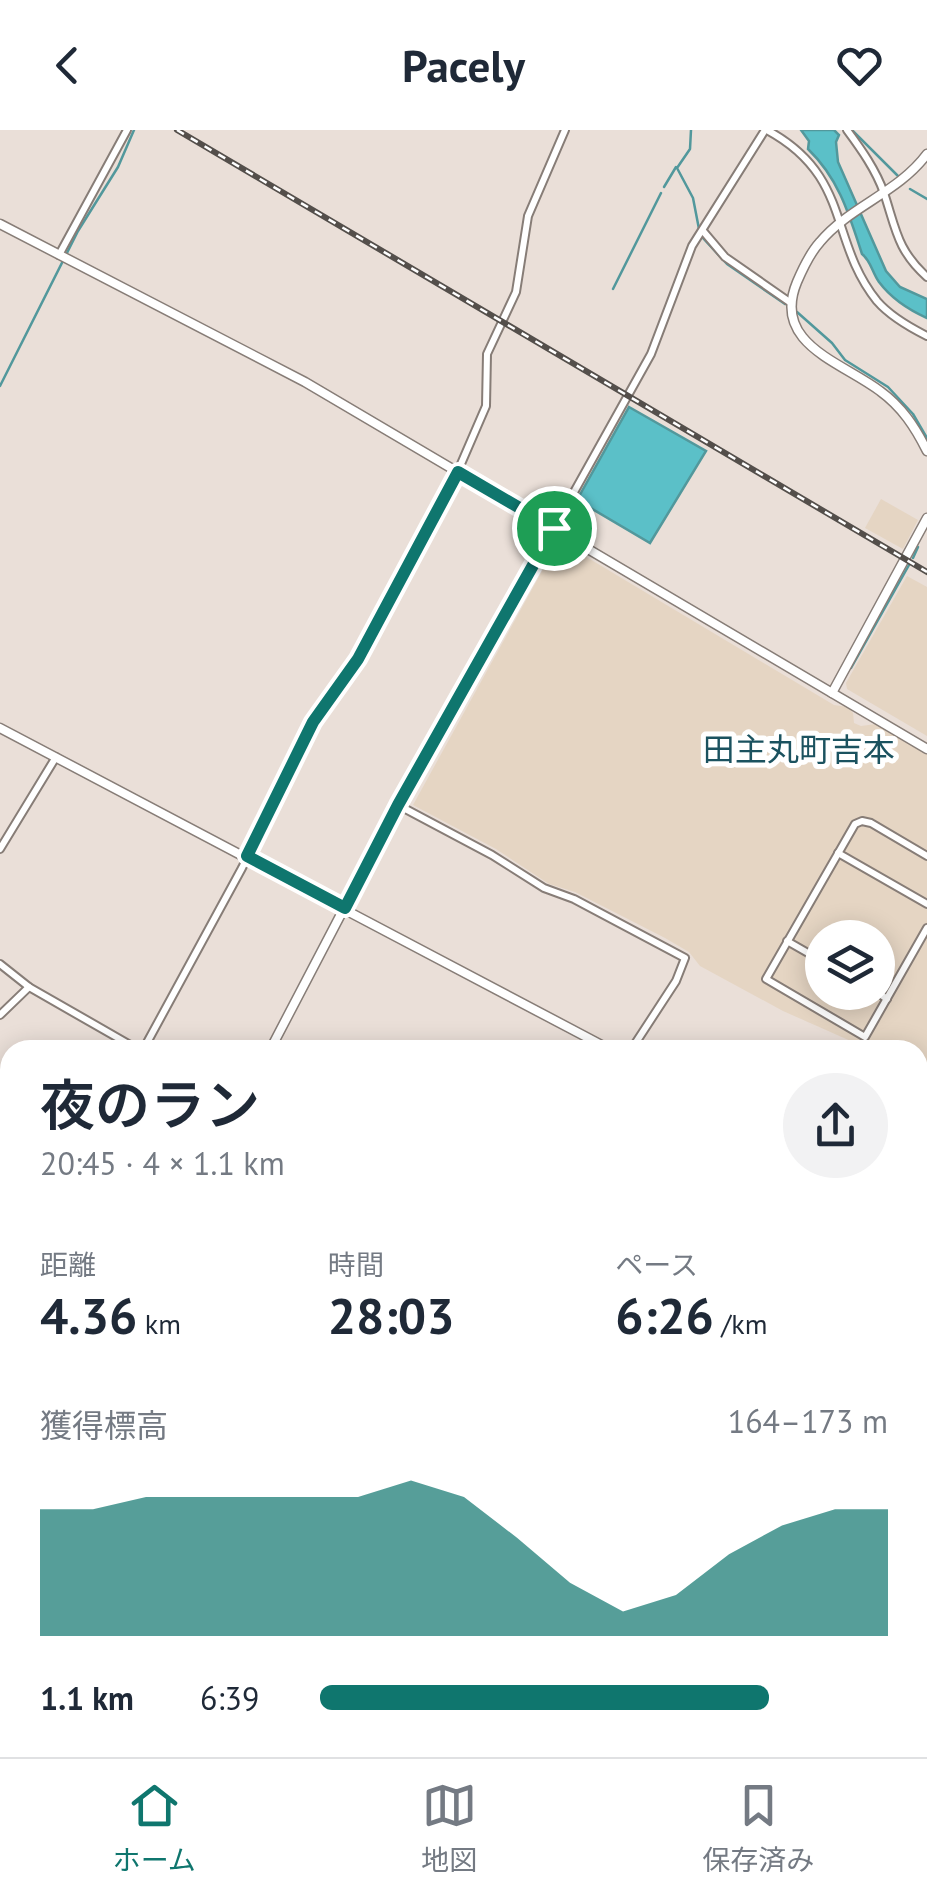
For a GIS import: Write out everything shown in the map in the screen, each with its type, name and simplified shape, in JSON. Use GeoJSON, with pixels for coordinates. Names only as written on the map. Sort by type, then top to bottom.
{"type":"FeatureCollection","features":[{"type":"Feature","properties":{"kind":"street"},"geometry":{"type":"LineString","coordinates":[[59,255],[124,130]]}},
{"type":"Feature","properties":{"kind":"street"},"geometry":{"type":"LineString","coordinates":[[146,1040],[247,856],[313,722],[358,659],[458,472],[486,406],[487,354],[516,292],[528,216],[565,130]]}},
{"type":"Feature","properties":{"kind":"street"},"geometry":{"type":"LineString","coordinates":[[275,1040],[398,805],[652,354],[701,233],[766,130],[797,149],[830,192],[866,285],[876,300],[896,318],[927,336]]}},
{"type":"Feature","properties":{"kind":"street"},"geometry":{"type":"LineString","coordinates":[[847,130],[882,196],[896,238],[927,277]]}},
{"type":"Feature","properties":{"kind":"street"},"geometry":{"type":"LineString","coordinates":[[927,154],[906,179],[824,237],[810,256],[791,303],[794,323],[804,340],[891,400],[909,419],[927,451]]}},
{"type":"Feature","properties":{"kind":"street"},"geometry":{"type":"LineString","coordinates":[[0,224],[305,382],[927,750]]}},
{"type":"Feature","properties":{"kind":"street"},"geometry":{"type":"LineString","coordinates":[[701,233],[725,257],[791,303]]}},
{"type":"Feature","properties":{"kind":"street"},"geometry":{"type":"LineString","coordinates":[[832,693],[927,518]]}},
{"type":"Feature","properties":{"kind":"street"},"geometry":{"type":"LineString","coordinates":[[0,728],[593,1040]]}},
{"type":"Feature","properties":{"kind":"street"},"geometry":{"type":"LineString","coordinates":[[0,848],[56,757]]}},
{"type":"Feature","properties":{"kind":"street"},"geometry":{"type":"LineString","coordinates":[[398,805],[544,888],[685,958],[676,981],[638,1040]]}},
{"type":"Feature","properties":{"kind":"street"},"geometry":{"type":"LineString","coordinates":[[805,1002],[766,979],[855,824],[862,821],[927,856]]}},
{"type":"Feature","properties":{"kind":"street"},"geometry":{"type":"LineString","coordinates":[[838,853],[927,904]]}},
{"type":"Feature","properties":{"kind":"street"},"geometry":{"type":"LineString","coordinates":[[895,984],[927,928]]}},
{"type":"Feature","properties":{"kind":"street"},"geometry":{"type":"LineString","coordinates":[[787,941],[805,951]]}},
{"type":"Feature","properties":{"kind":"street"},"geometry":{"type":"LineString","coordinates":[[0,964],[29,987],[123,1040]]}},
{"type":"Feature","properties":{"kind":"street"},"geometry":{"type":"LineString","coordinates":[[0,1015],[29,987]]}},
{"type":"Feature","properties":{"kind":"street"},"geometry":{"type":"LineString","coordinates":[[819,1010],[865,1036],[880,1010]]}},
{"type":"Feature","properties":{"kind":"shaded area"},"geometry":{"type":"Polygon","coordinates":[[[881,499],[918,520],[903,549],[865,528],[881,499]]]}},
{"type":"Feature","properties":{"kind":"shaded area"},"geometry":{"type":"Polygon","coordinates":[[[573,549],[834,705],[848,707],[854,723],[876,724],[927,753],[927,1040],[848,1040],[783,1011],[700,966],[689,952],[665,938],[575,892],[549,884],[496,849],[413,805],[552,553],[573,549]]]}},
{"type":"Feature","properties":{"kind":"shaded area"},"geometry":{"type":"Polygon","coordinates":[[[907,576],[927,587],[927,736],[847,689],[846,683],[907,576]]]}},
{"type":"Feature","properties":{"kind":"water"},"geometry":{"type":"Polygon","coordinates":[[[801,130],[834,130],[839,135],[838,162],[886,271],[900,287],[927,299],[927,318],[901,303],[879,282],[862,254],[835,185],[808,149],[809,141],[801,130]]]}},
{"type":"Feature","properties":{"kind":"water"},"geometry":{"type":"Polygon","coordinates":[[[629,407],[706,451],[650,543],[577,500],[629,407]]]}},
{"type":"Feature","properties":{"kind":"waterway"},"geometry":{"type":"LineString","coordinates":[[0,386],[134,130]]}},
{"type":"Feature","properties":{"kind":"waterway"},"geometry":{"type":"LineString","coordinates":[[691,130],[690,149],[677,168],[693,198],[699,229]]}},
{"type":"Feature","properties":{"kind":"waterway"},"geometry":{"type":"LineString","coordinates":[[852,130],[899,177]]}},
{"type":"Feature","properties":{"kind":"waterway"},"geometry":{"type":"LineString","coordinates":[[664,187],[676,167]]}},
{"type":"Feature","properties":{"kind":"waterway"},"geometry":{"type":"LineString","coordinates":[[910,189],[927,199]]}},
{"type":"Feature","properties":{"kind":"waterway"},"geometry":{"type":"LineString","coordinates":[[613,289],[661,193]]}},
{"type":"Feature","properties":{"kind":"waterway"},"geometry":{"type":"LineString","coordinates":[[702,237],[727,264],[785,304]]}},
{"type":"Feature","properties":{"kind":"waterway"},"geometry":{"type":"LineString","coordinates":[[797,312],[845,360],[888,387],[913,414],[927,438]]}},
{"type":"Feature","properties":{"kind":"waterway"},"geometry":{"type":"LineString","coordinates":[[913,558],[918,547]]}},
{"type":"Feature","properties":{"kind":"waterway"},"geometry":{"type":"LineString","coordinates":[[851,668],[909,565]]}},
{"type":"Feature","properties":{"kind":"railway"},"geometry":{"type":"LineString","coordinates":[[177,130],[927,572]]}},
{"type":"Feature","properties":{"kind":"district","name":"田主丸町吉本"},"geometry":{"type":"Point","coordinates":[799,749]}},
{"type":"Feature","properties":{"kind":"route"},"geometry":{"type":"LineString","coordinates":[[458,472],[554,528],[398,805],[345,908],[247,856],[313,722],[354,667],[458,472]]}}]}
